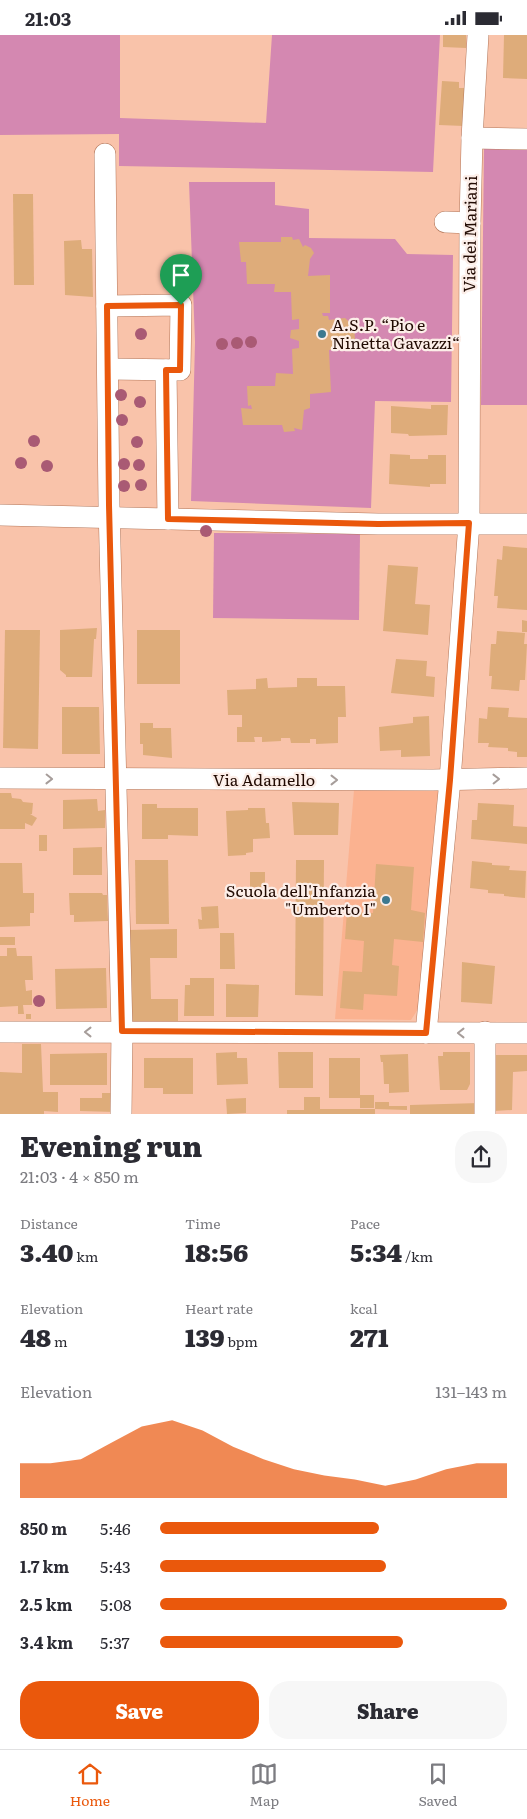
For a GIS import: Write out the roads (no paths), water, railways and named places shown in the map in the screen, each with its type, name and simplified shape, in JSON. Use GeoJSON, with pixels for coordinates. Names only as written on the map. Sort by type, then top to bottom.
{"type":"FeatureCollection","features":[{"type":"Feature","properties":{"kind":"street","name":"Via dei Mariani"},"geometry":{"type":"LineString","coordinates":[[426,1033],[450,780],[469,523],[470,223],[472,138],[478,35]]}},
{"type":"Feature","properties":{"kind":"street"},"geometry":{"type":"LineString","coordinates":[[472,138],[527,139]]}},
{"type":"Feature","properties":{"kind":"street"},"geometry":{"type":"LineString","coordinates":[[105,154],[109,517],[122,1031],[122,1114]]}},
{"type":"Feature","properties":{"kind":"street"},"geometry":{"type":"LineString","coordinates":[[445,222],[470,223]]}},
{"type":"Feature","properties":{"kind":"street"},"geometry":{"type":"LineString","coordinates":[[107,306],[181,305],[188,342],[180,370],[108,369]]}},
{"type":"Feature","properties":{"kind":"street"},"geometry":{"type":"LineString","coordinates":[[166,370],[168,519]]}},
{"type":"Feature","properties":{"kind":"street"},"geometry":{"type":"LineString","coordinates":[[0,515],[378,524],[527,523]]}},
{"type":"Feature","properties":{"kind":"street","name":"Via Adamello"},"geometry":{"type":"LineString","coordinates":[[0,778],[450,780],[527,778]]}},
{"type":"Feature","properties":{"kind":"street"},"geometry":{"type":"LineString","coordinates":[[0,1033],[122,1031],[527,1033]]}},
{"type":"Feature","properties":{"kind":"street"},"geometry":{"type":"LineString","coordinates":[[485,1032],[486,1114]]}},
{"type":"Feature","properties":{"kind":"place","name":"A.S.P. “Pio e Ninetta Gavazzi“"},"geometry":{"type":"Point","coordinates":[322,334]}},
{"type":"Feature","properties":{"kind":"place","name":"Scuola dell'Infanzia \"Umberto I\""},"geometry":{"type":"Point","coordinates":[386,900]}}]}
